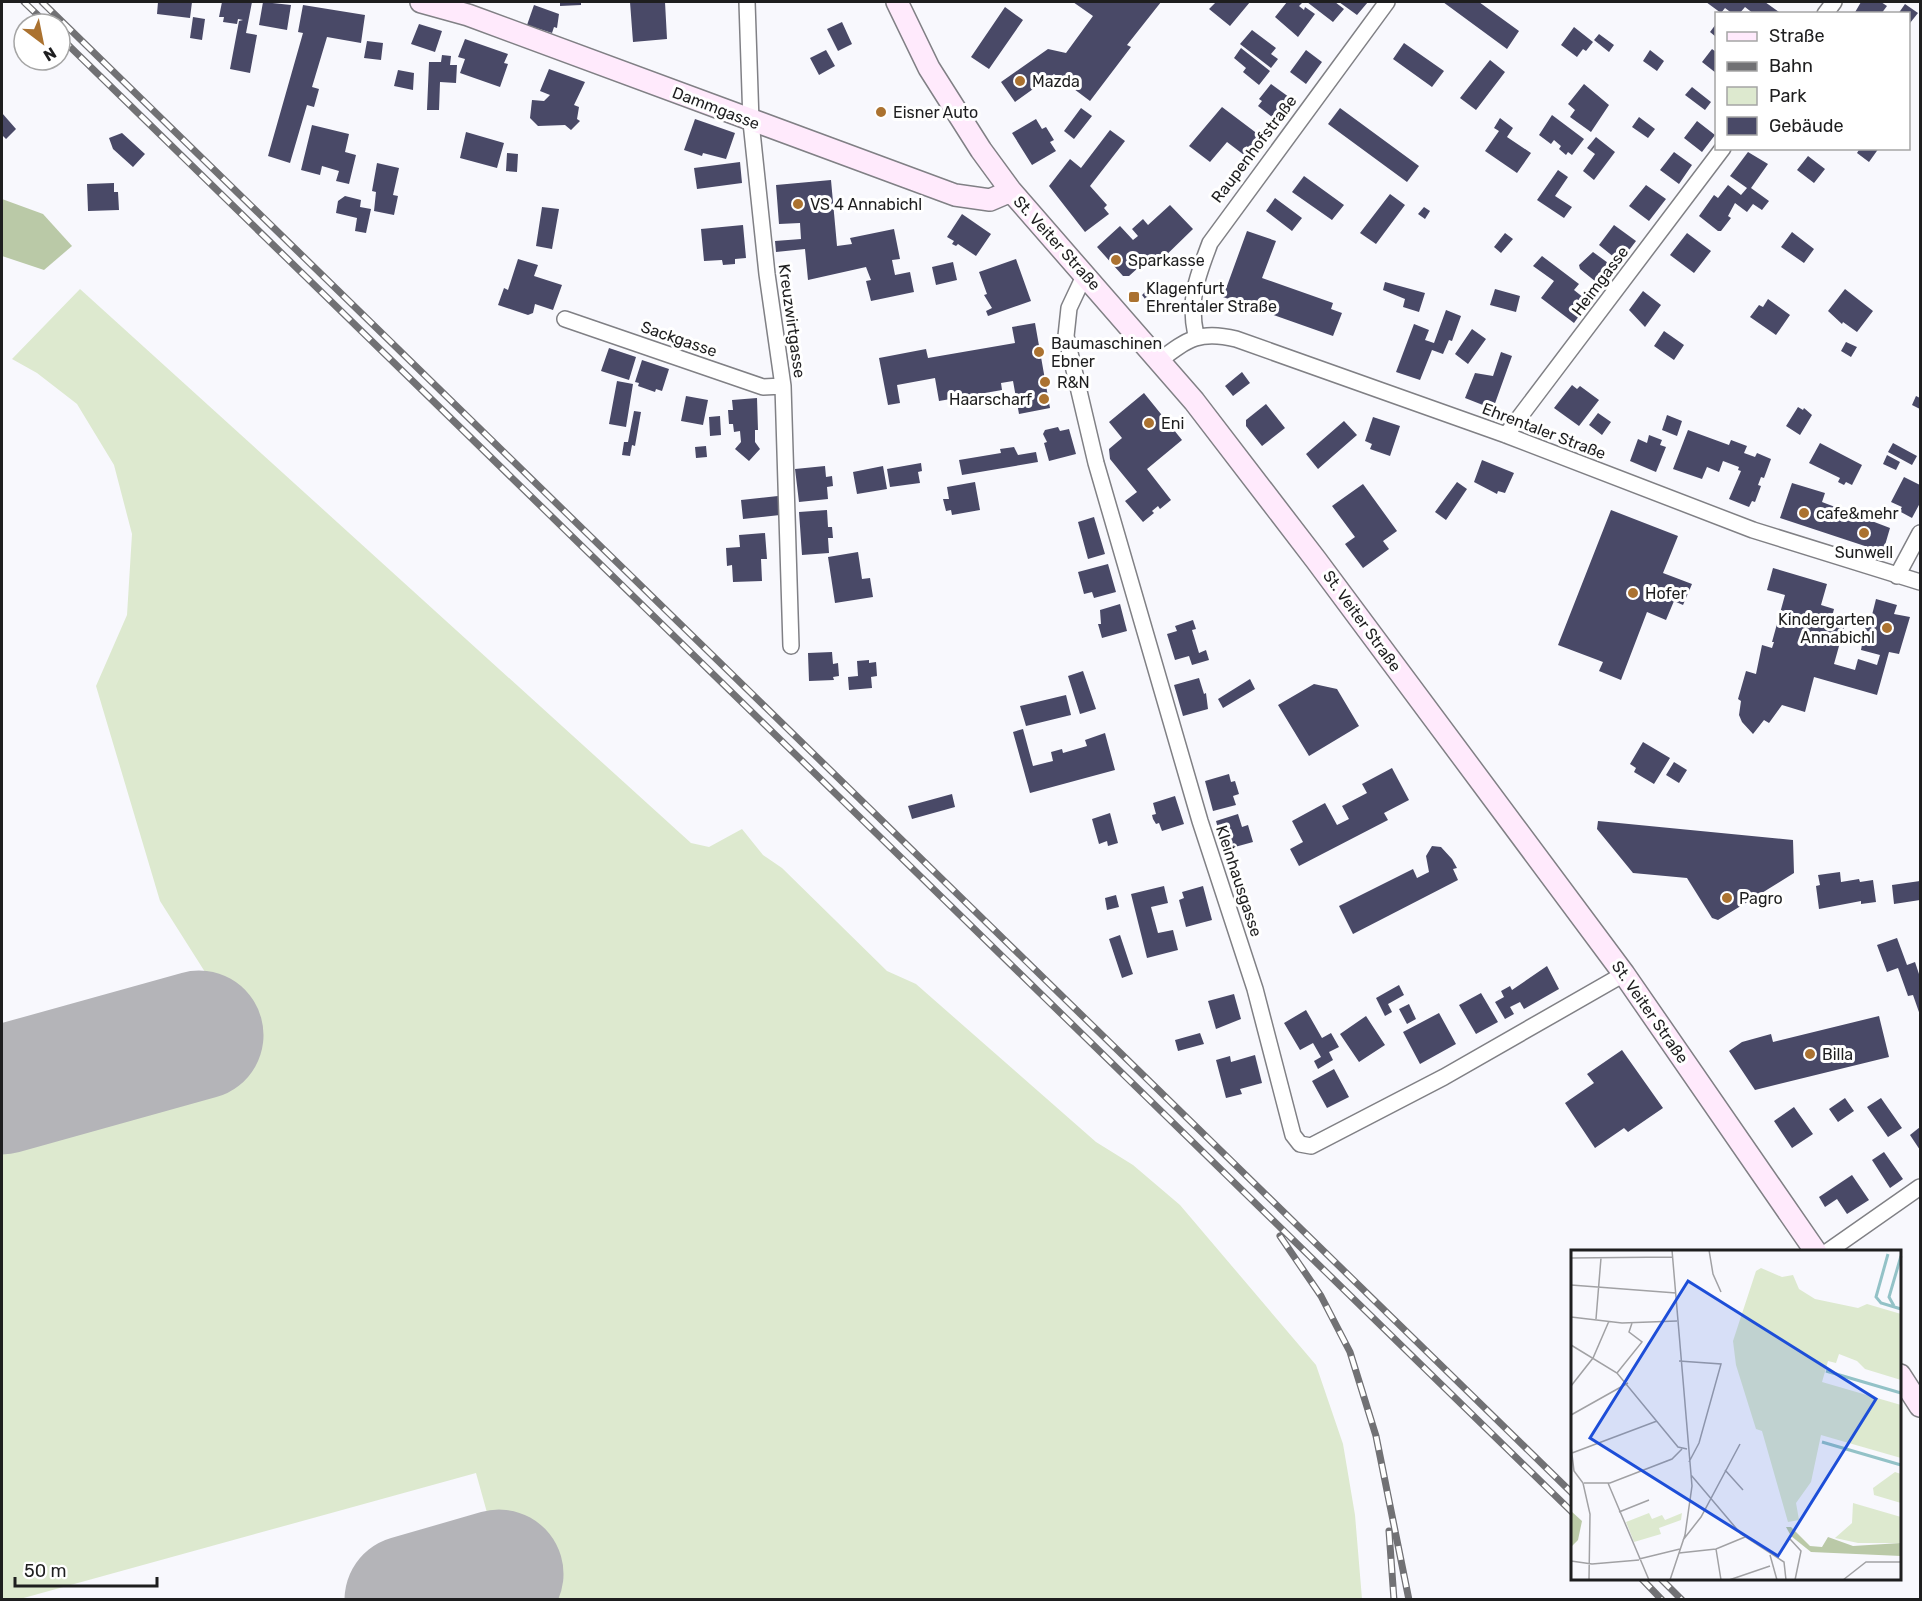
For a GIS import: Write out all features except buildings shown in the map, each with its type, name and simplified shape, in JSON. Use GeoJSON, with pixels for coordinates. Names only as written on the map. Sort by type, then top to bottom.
{"type":"FeatureCollection","features":[{"type":"Feature","properties":{"kind":"main road","name":"Dammgasse"},"geometry":{"type":"LineString","coordinates":[[421,2],[468,15],[752,122],[955,195],[982,201],[1011,191]]}},
{"type":"Feature","properties":{"kind":"main road","name":"St. Veiter Straße"},"geometry":{"type":"LineString","coordinates":[[897,2],[929,68],[954,111],[1011,191],[1194,400],[1317,560],[1624,974],[1815,1250]]}},
{"type":"Feature","properties":{"kind":"main road"},"geometry":{"type":"LineString","coordinates":[[1901,1378],[1920,1406]]}},
{"type":"Feature","properties":{"kind":"street","name":"Kreuzwirtgasse"},"geometry":{"type":"LineString","coordinates":[[747,2],[752,122],[767,274],[783,386],[791,646]]}},
{"type":"Feature","properties":{"kind":"street","name":"Raupenhofstraße"},"geometry":{"type":"LineString","coordinates":[[1196,336],[1191,303],[1210,243],[1387,2]]}},
{"type":"Feature","properties":{"kind":"street","name":"Heimgasse"},"geometry":{"type":"LineString","coordinates":[[1506,435],[1721,150]]}},
{"type":"Feature","properties":{"kind":"street","name":"Kleinhausgasse"},"geometry":{"type":"LineString","coordinates":[[1085,274],[1069,308],[1066,336],[1096,463],[1184,768],[1255,989],[1293,1135],[1300,1144],[1311,1146],[1444,1077],[1624,974]]}},
{"type":"Feature","properties":{"kind":"street","name":"Sackgasse"},"geometry":{"type":"LineString","coordinates":[[565,319],[763,387],[783,386]]}},
{"type":"Feature","properties":{"kind":"street","name":"Ehrentaler Straße"},"geometry":{"type":"LineString","coordinates":[[1196,336],[1218,334],[1236,339],[1506,435],[1753,530],[1920,582]]}},
{"type":"Feature","properties":{"kind":"street"},"geometry":{"type":"LineString","coordinates":[[1160,360],[1196,336]]}},
{"type":"Feature","properties":{"kind":"street"},"geometry":{"type":"LineString","coordinates":[[1897,576],[1920,533]]}},
{"type":"Feature","properties":{"kind":"street"},"geometry":{"type":"LineString","coordinates":[[1828,1250],[1920,1187]]}},
{"type":"Feature","properties":{"kind":"green space"},"geometry":{"type":"Polygon","coordinates":[[[2,199],[43,214],[72,246],[44,270],[2,256],[2,199]]]}},
{"type":"Feature","properties":{"kind":"green space"},"geometry":{"type":"Polygon","coordinates":[[[80,289],[691,843],[709,847],[742,829],[763,855],[782,868],[887,971],[916,984],[1096,1142],[1133,1165],[1180,1205],[1316,1365],[1343,1444],[1355,1515],[1362,1599],[511,1599],[476,1473],[20,1599],[2,1599],[2,1146],[237,1079],[205,972],[160,901],[96,686],[127,615],[132,534],[114,465],[77,404],[37,373],[12,359],[80,289]]]}},
{"type":"Feature","properties":{"kind":"runway"},"geometry":{"type":"LineString","coordinates":[[2,1090],[199,1035]]}},
{"type":"Feature","properties":{"kind":"runway"},"geometry":{"type":"LineString","coordinates":[[409,1600],[499,1574]]}},
{"type":"Feature","properties":{"kind":"railway"},"geometry":{"type":"LineString","coordinates":[[24,2],[34,12]]}},
{"type":"Feature","properties":{"kind":"railway"},"geometry":{"type":"LineString","coordinates":[[42,2],[1571,1492]]}},
{"type":"Feature","properties":{"kind":"railway"},"geometry":{"type":"LineString","coordinates":[[72,49],[1571,1511]]}},
{"type":"Feature","properties":{"kind":"railway"},"geometry":{"type":"LineString","coordinates":[[1280,1236],[1321,1296],[1350,1352],[1376,1436],[1409,1600]]}},
{"type":"Feature","properties":{"kind":"railway"},"geometry":{"type":"LineString","coordinates":[[1389,1531],[1394,1600]]}},
{"type":"Feature","properties":{"kind":"railway"},"geometry":{"type":"LineString","coordinates":[[1643,1580],[1662,1600]]}},
{"type":"Feature","properties":{"kind":"railway"},"geometry":{"type":"LineString","coordinates":[[1662,1580],[1682,1600]]}},
{"type":"Feature","properties":{"kind":"place","name":"Mazda"},"geometry":{"type":"Point","coordinates":[1020,81]}},
{"type":"Feature","properties":{"kind":"place","name":"Eisner Auto"},"geometry":{"type":"Point","coordinates":[881,112]}},
{"type":"Feature","properties":{"kind":"place","name":"VS 4 Annabichl"},"geometry":{"type":"Point","coordinates":[798,204]}},
{"type":"Feature","properties":{"kind":"place","name":"Sparkasse"},"geometry":{"type":"Point","coordinates":[1116,260]}},
{"type":"Feature","properties":{"kind":"place","name":"Klagenfurt Ehrentaler Straße"},"geometry":{"type":"Point","coordinates":[1134,297]}},
{"type":"Feature","properties":{"kind":"place","name":"Baumaschinen Ebner"},"geometry":{"type":"Point","coordinates":[1039,352]}},
{"type":"Feature","properties":{"kind":"place","name":"R&N"},"geometry":{"type":"Point","coordinates":[1045,382]}},
{"type":"Feature","properties":{"kind":"place","name":"Haarscharf"},"geometry":{"type":"Point","coordinates":[1044,399]}},
{"type":"Feature","properties":{"kind":"place","name":"Eni"},"geometry":{"type":"Point","coordinates":[1149,423]}},
{"type":"Feature","properties":{"kind":"place","name":"cafe&mehr"},"geometry":{"type":"Point","coordinates":[1804,513]}},
{"type":"Feature","properties":{"kind":"place","name":"Sunwell"},"geometry":{"type":"Point","coordinates":[1864,533]}},
{"type":"Feature","properties":{"kind":"place","name":"Hofer"},"geometry":{"type":"Point","coordinates":[1633,593]}},
{"type":"Feature","properties":{"kind":"place","name":"Kindergarten Annabichl"},"geometry":{"type":"Point","coordinates":[1887,628]}},
{"type":"Feature","properties":{"kind":"place","name":"Pagro"},"geometry":{"type":"Point","coordinates":[1727,898]}},
{"type":"Feature","properties":{"kind":"place","name":"Billa"},"geometry":{"type":"Point","coordinates":[1810,1054]}}]}
